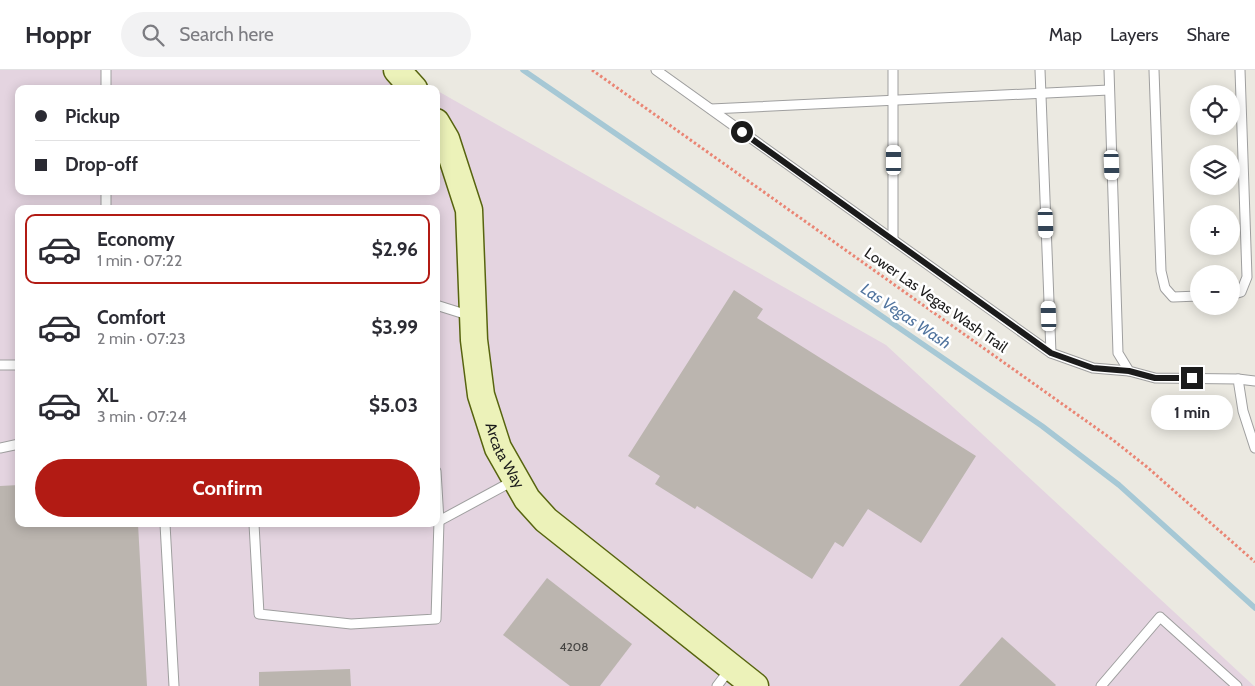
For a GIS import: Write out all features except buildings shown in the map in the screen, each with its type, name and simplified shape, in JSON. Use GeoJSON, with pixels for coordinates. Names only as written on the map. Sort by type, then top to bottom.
{"type":"FeatureCollection","features":[{"type":"Feature","properties":{"kind":"street"},"geometry":{"type":"LineString","coordinates":[[397,70],[410,85]]}},
{"type":"Feature","properties":{"kind":"street","name":"Arcata Way"},"geometry":{"type":"LineString","coordinates":[[440,129],[446,140],[469,210],[474,340],[481,395],[498,448],[516,480],[527,499],[546,520],[724,677],[755,686]]}},
{"type":"Feature","properties":{"kind":"lane"},"geometry":{"type":"LineString","coordinates":[[106,70],[106,85]]}},
{"type":"Feature","properties":{"kind":"lane"},"geometry":{"type":"LineString","coordinates":[[656,70],[1051,353],[1093,368],[1129,371],[1155,378],[1255,380]]}},
{"type":"Feature","properties":{"kind":"lane"},"geometry":{"type":"LineString","coordinates":[[893,70],[893,240]]}},
{"type":"Feature","properties":{"kind":"lane"},"geometry":{"type":"LineString","coordinates":[[1040,70],[1051,353]]}},
{"type":"Feature","properties":{"kind":"lane"},"geometry":{"type":"LineString","coordinates":[[1109,70],[1118,353],[1129,371]]}},
{"type":"Feature","properties":{"kind":"lane"},"geometry":{"type":"LineString","coordinates":[[1154,70],[1161,271],[1165,288],[1173,297],[1190,296]]}},
{"type":"Feature","properties":{"kind":"lane"},"geometry":{"type":"LineString","coordinates":[[1240,70],[1247,277],[1242,292],[1240,293]]}},
{"type":"Feature","properties":{"kind":"lane"},"geometry":{"type":"LineString","coordinates":[[711,109],[1109,90]]}},
{"type":"Feature","properties":{"kind":"lane"},"geometry":{"type":"LineString","coordinates":[[440,306],[473,317]]}},
{"type":"Feature","properties":{"kind":"lane"},"geometry":{"type":"LineString","coordinates":[[0,365],[15,364]]}},
{"type":"Feature","properties":{"kind":"lane"},"geometry":{"type":"LineString","coordinates":[[1238,379],[1243,411],[1255,448]]}},
{"type":"Feature","properties":{"kind":"lane"},"geometry":{"type":"LineString","coordinates":[[0,448],[15,445]]}},
{"type":"Feature","properties":{"kind":"lane"},"geometry":{"type":"LineString","coordinates":[[440,520],[516,480]]}},
{"type":"Feature","properties":{"kind":"lane"},"geometry":{"type":"LineString","coordinates":[[165,527],[174,686]]}},
{"type":"Feature","properties":{"kind":"lane"},"geometry":{"type":"LineString","coordinates":[[254,527],[259,614],[351,624],[436,619],[439,527]]}},
{"type":"Feature","properties":{"kind":"lane"},"geometry":{"type":"LineString","coordinates":[[1101,686],[1160,617],[1237,686]]}},
{"type":"Feature","properties":{"kind":"path","name":"Lower Las Vegas Wash Trail"},"geometry":{"type":"LineString","coordinates":[[592,70],[1113,440],[1147,467],[1255,562]]}},
{"type":"Feature","properties":{"kind":"shaded area"},"geometry":{"type":"Polygon","coordinates":[[[0,70],[401,70],[427,85],[15,85],[15,195],[440,195],[440,92],[886,345],[1254,686],[0,686],[0,70]]]}},
{"type":"Feature","properties":{"kind":"waterway","name":"Las Vegas Wash"},"geometry":{"type":"LineString","coordinates":[[523,70],[1042,426],[1119,485],[1255,608]]}},
{"type":"Feature","properties":{"kind":"route"},"geometry":{"type":"LineString","coordinates":[[742,132],[1051,353],[1093,368],[1129,371],[1155,378],[1192,378]]}}]}
